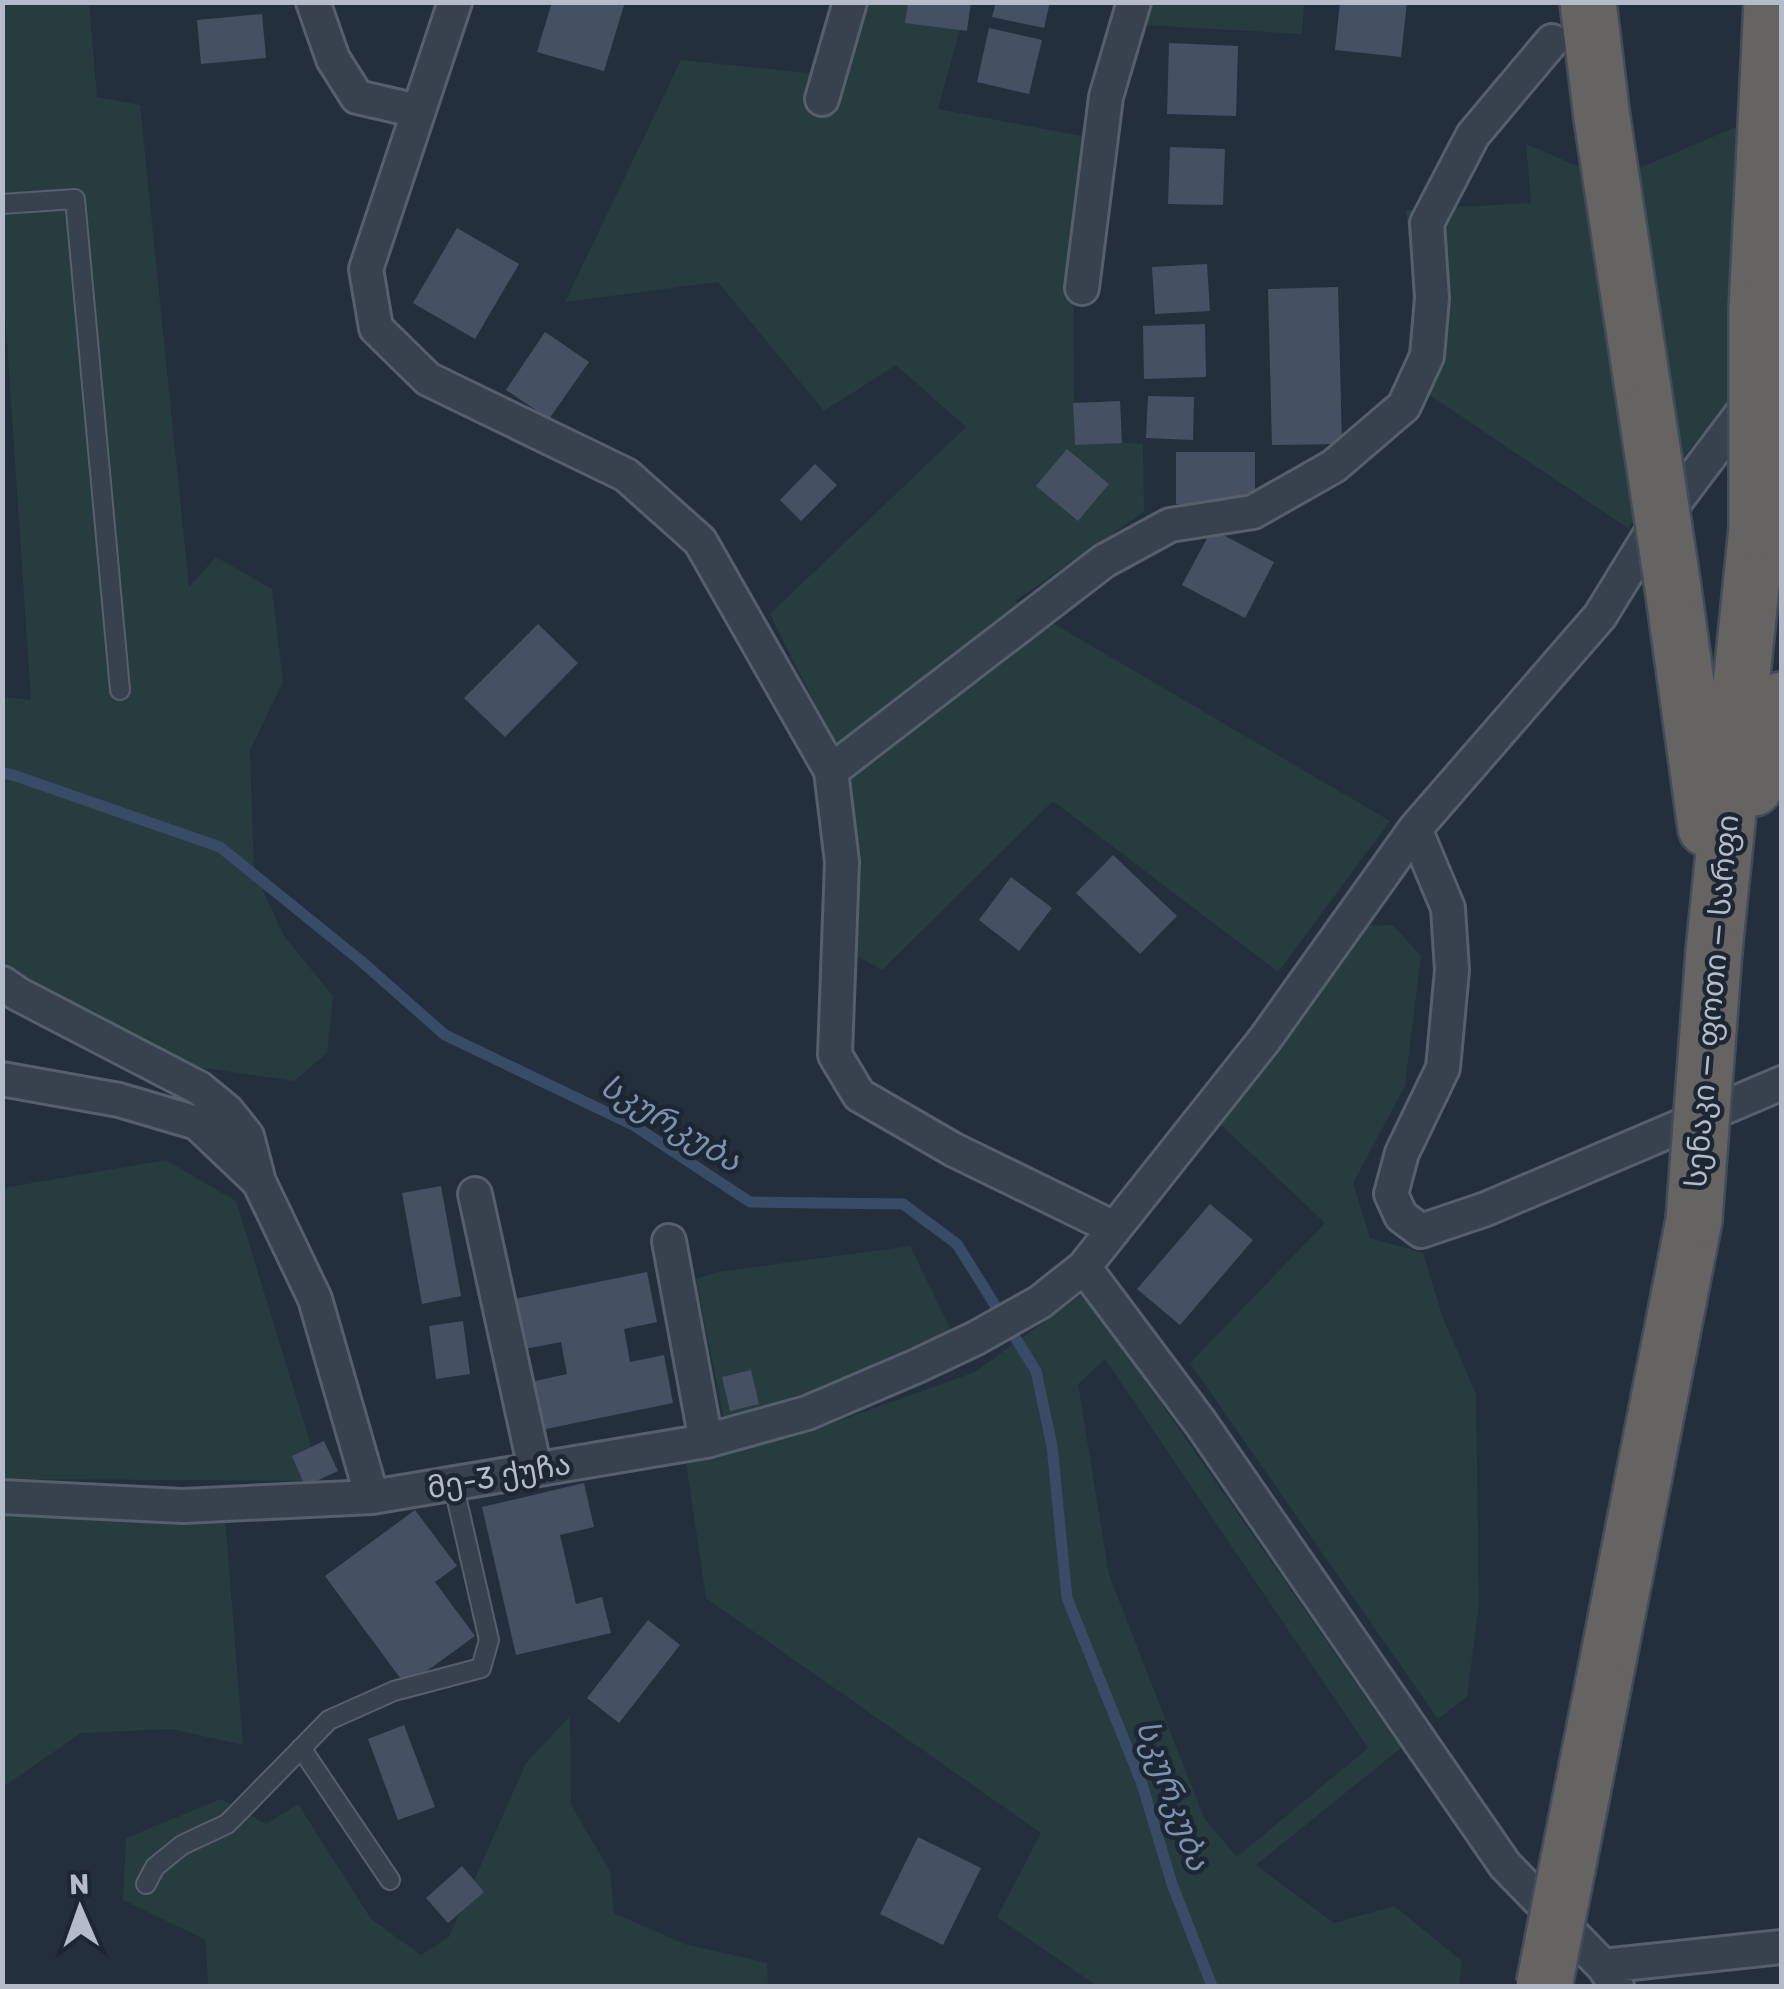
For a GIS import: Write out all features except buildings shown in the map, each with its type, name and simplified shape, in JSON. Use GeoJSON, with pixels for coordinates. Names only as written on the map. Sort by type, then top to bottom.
{"type":"FeatureCollection","features":[{"type":"Feature","properties":{"kind":"highway","name":"სენაკი — ფოთი — სარფი"},"geometry":{"type":"LineString","coordinates":[[1544,1986],[1694,1220],[1716,928],[1757,528],[1758,309],[1772,2]]}},
{"type":"Feature","properties":{"kind":"highway"},"geometry":{"type":"LineString","coordinates":[[1570,22],[1602,118],[1673,588],[1716,928]]}},
{"type":"Feature","properties":{"kind":"highway"},"geometry":{"type":"LineString","coordinates":[[1716,928],[1782,700]]}},
{"type":"Feature","properties":{"kind":"street"},"geometry":{"type":"LineString","coordinates":[[312,2],[333,59],[357,97],[418,111]]}},
{"type":"Feature","properties":{"kind":"street"},"geometry":{"type":"LineString","coordinates":[[456,2],[366,269],[376,328],[428,379],[626,475],[700,541],[832,771],[842,862],[835,1055],[859,1094],[954,1150],[1114,1228]]}},
{"type":"Feature","properties":{"kind":"street"},"geometry":{"type":"LineString","coordinates":[[822,99],[850,2]]}},
{"type":"Feature","properties":{"kind":"street"},"geometry":{"type":"LineString","coordinates":[[1082,288],[1106,97],[1134,2]]}},
{"type":"Feature","properties":{"kind":"street"},"geometry":{"type":"LineString","coordinates":[[832,771],[1104,562],[1170,525],[1253,512],[1334,466],[1404,406],[1427,356],[1432,298],[1427,223],[1473,134],[1570,22]]}},
{"type":"Feature","properties":{"kind":"street","name":"მე-3 ქუჩა"},"geometry":{"type":"LineString","coordinates":[[2,1497],[183,1506],[372,1497],[706,1441],[807,1412],[976,1338],[1040,1302],[1084,1267],[1265,1038],[1415,829],[1600,616],[1648,538],[1782,361]]}},
{"type":"Feature","properties":{"kind":"street"},"geometry":{"type":"LineString","coordinates":[[1415,829],[1448,908],[1452,970],[1443,1068],[1402,1153],[1390,1194],[1401,1216],[1422,1230],[1486,1209],[1782,1083]]}},
{"type":"Feature","properties":{"kind":"street"},"geometry":{"type":"LineString","coordinates":[[2,982],[199,1088],[226,1110],[247,1136],[260,1182],[315,1299],[372,1497]]}},
{"type":"Feature","properties":{"kind":"street"},"geometry":{"type":"LineString","coordinates":[[2,1079],[119,1100],[198,1123],[260,1182]]}},
{"type":"Feature","properties":{"kind":"street"},"geometry":{"type":"LineString","coordinates":[[475,1194],[535,1470]]}},
{"type":"Feature","properties":{"kind":"street"},"geometry":{"type":"LineString","coordinates":[[669,1242],[706,1441]]}},
{"type":"Feature","properties":{"kind":"street"},"geometry":{"type":"LineString","coordinates":[[1084,1267],[1200,1422],[1505,1865],[1610,1976],[1782,1947]]}},
{"type":"Feature","properties":{"kind":"lane"},"geometry":{"type":"LineString","coordinates":[[2,204],[75,200],[120,690]]}},
{"type":"Feature","properties":{"kind":"lane"},"geometry":{"type":"LineString","coordinates":[[146,1884],[155,1866],[182,1845],[227,1824],[329,1720],[394,1692],[481,1668],[489,1640],[453,1483]]}},
{"type":"Feature","properties":{"kind":"lane"},"geometry":{"type":"LineString","coordinates":[[301,1748],[390,1880]]}},
{"type":"Feature","properties":{"kind":"green space"},"geometry":{"type":"Polygon","coordinates":[[[2,3],[89,3],[97,97],[140,105],[189,587],[216,557],[272,589],[283,682],[250,750],[254,871],[284,936],[333,996],[327,1053],[294,1081],[169,1063],[3,986],[3,697],[31,700],[3,283],[2,3]]]}},
{"type":"Feature","properties":{"kind":"green space"},"geometry":{"type":"Polygon","coordinates":[[[830,3],[967,3],[938,109],[1087,137],[1073,247],[1074,440],[1143,444],[1144,512],[1015,601],[1390,821],[1278,972],[1053,801],[882,970],[852,953],[850,774],[770,614],[966,427],[896,365],[824,411],[718,282],[565,302],[681,60],[809,73],[830,3]]]}},
{"type":"Feature","properties":{"kind":"green space"},"geometry":{"type":"Polygon","coordinates":[[[1150,3],[1304,3],[1302,34],[1142,25],[1150,3]]]}},
{"type":"Feature","properties":{"kind":"green space"},"geometry":{"type":"Polygon","coordinates":[[[1781,108],[1781,334],[1628,528],[1425,392],[1406,210],[1531,203],[1526,144],[1611,180],[1781,108]]]}},
{"type":"Feature","properties":{"kind":"green space"},"geometry":{"type":"Polygon","coordinates":[[[1393,925],[1421,956],[1405,1086],[1353,1183],[1370,1238],[1423,1253],[1443,1318],[1476,1394],[1479,1603],[1467,1697],[1438,1719],[1190,1363],[1325,1223],[1219,1123],[1363,926],[1393,925]]]}},
{"type":"Feature","properties":{"kind":"green space"},"geometry":{"type":"Polygon","coordinates":[[[166,1160],[236,1201],[322,1481],[3,1479],[3,1188],[166,1160]]]}},
{"type":"Feature","properties":{"kind":"green space"},"geometry":{"type":"Polygon","coordinates":[[[910,1246],[953,1334],[844,1381],[724,1419],[696,1279],[718,1272],[910,1246]]]}},
{"type":"Feature","properties":{"kind":"green space"},"geometry":{"type":"Polygon","coordinates":[[[1084,1293],[1401,1748],[1256,1865],[1334,1923],[1394,1906],[1462,1961],[1459,1986],[1097,1986],[997,1917],[1041,1833],[706,1598],[685,1456],[791,1438],[975,1372],[1084,1293]],[[1105,1359],[1078,1384],[1109,1575],[1204,1818],[1237,1857],[1368,1748],[1105,1359]]]}},
{"type":"Feature","properties":{"kind":"green space"},"geometry":{"type":"Polygon","coordinates":[[[3,1513],[225,1516],[243,1745],[171,1729],[81,1733],[3,1787],[3,1513]]]}},
{"type":"Feature","properties":{"kind":"green space"},"geometry":{"type":"Polygon","coordinates":[[[570,1716],[571,1805],[610,1871],[614,1913],[684,1944],[767,1963],[768,1986],[208,1986],[206,1940],[123,1900],[126,1838],[221,1799],[266,1824],[298,1804],[371,1919],[421,1955],[449,1937],[526,1763],[570,1716]]]}},
{"type":"Feature","properties":{"kind":"waterway","name":"სკურკუბა"},"geometry":{"type":"LineString","coordinates":[[2,773],[220,847],[445,1035],[633,1125],[750,1202],[903,1204],[957,1244],[1036,1371],[1052,1446],[1067,1598],[1142,1784],[1172,1884],[1212,1986]]}}]}
